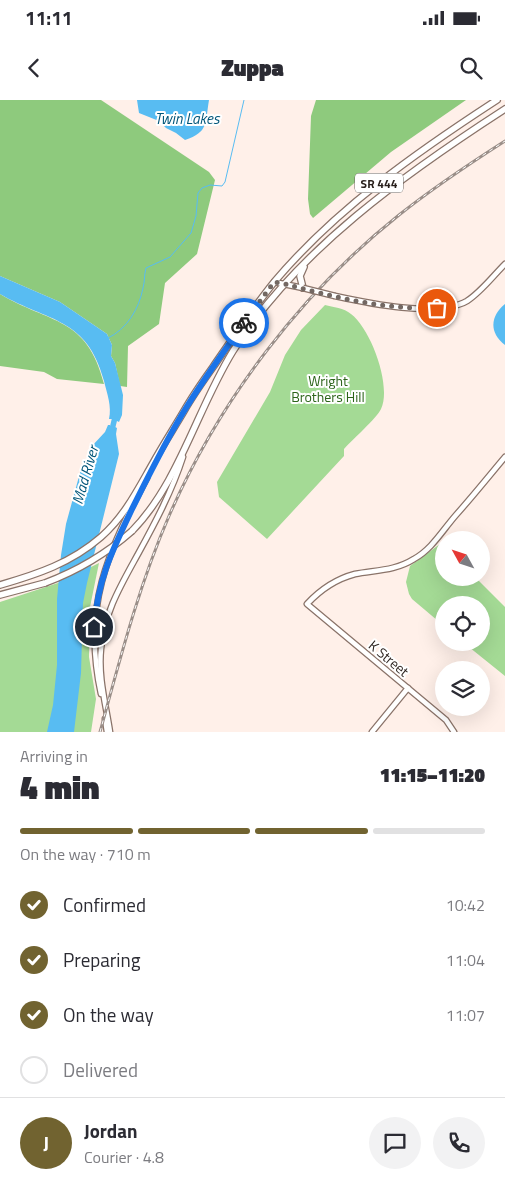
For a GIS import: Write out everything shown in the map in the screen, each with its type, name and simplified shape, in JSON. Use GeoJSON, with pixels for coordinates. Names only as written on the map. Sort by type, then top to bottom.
{"type":"FeatureCollection","features":[{"type":"Feature","properties":{"kind":"highway","name":"SR 444"},"geometry":{"type":"LineString","coordinates":[[0,585],[51,569],[89,547],[105,533],[121,516],[219,357],[274,282],[307,247],[378,183],[421,151],[497,100]]}},
{"type":"Feature","properties":{"kind":"highway","name":"SR 444"},"geometry":{"type":"LineString","coordinates":[[0,595],[45,583],[70,572],[94,560],[132,531],[153,508],[162,494],[221,372],[261,310],[317,251],[347,225],[425,163],[505,109]]}},
{"type":"Feature","properties":{"kind":"highway"},"geometry":{"type":"LineString","coordinates":[[302,288],[300,276],[302,270],[347,225]]}},
{"type":"Feature","properties":{"kind":"main road"},"geometry":{"type":"LineString","coordinates":[[274,282],[371,303],[410,308],[451,307],[472,297],[505,264]]}},
{"type":"Feature","properties":{"kind":"main road"},"geometry":{"type":"LineString","coordinates":[[109,732],[100,658],[106,621],[117,591],[152,529],[170,490],[199,416]]}},
{"type":"Feature","properties":{"kind":"main road"},"geometry":{"type":"LineString","coordinates":[[109,732],[94,654],[94,627],[99,589],[116,541],[179,420]]}},
{"type":"Feature","properties":{"kind":"main road","name":"K Street"},"geometry":{"type":"LineString","coordinates":[[454,732],[446,720],[307,604],[323,589],[339,580],[355,574],[390,569],[418,557],[434,543],[505,457]]}},
{"type":"Feature","properties":{"kind":"main road"},"geometry":{"type":"LineString","coordinates":[[372,732],[408,688]]}},
{"type":"Feature","properties":{"kind":"green space"},"geometry":{"type":"Polygon","coordinates":[[[0,100],[101,100],[209,172],[215,180],[197,254],[165,283],[159,324],[128,346],[127,387],[120,386],[115,363],[111,356],[112,345],[107,334],[60,302],[0,276],[0,100]]]}},
{"type":"Feature","properties":{"kind":"green space"},"geometry":{"type":"Polygon","coordinates":[[[316,100],[466,100],[391,152],[313,218],[310,214],[308,199],[311,116],[316,100]]]}},
{"type":"Feature","properties":{"kind":"green space"},"geometry":{"type":"Polygon","coordinates":[[[0,294],[64,325],[77,334],[88,345],[97,362],[104,384],[57,379],[44,372],[0,366],[0,294]]]}},
{"type":"Feature","properties":{"kind":"green space","name":"Wright Brothers Hill"},"geometry":{"type":"Polygon","coordinates":[[[325,305],[348,312],[366,332],[378,358],[382,373],[384,399],[379,413],[344,449],[344,456],[267,539],[219,497],[217,482],[270,392],[285,355],[301,330],[325,305]]]}},
{"type":"Feature","properties":{"kind":"green space"},"geometry":{"type":"Polygon","coordinates":[[[435,548],[435,586],[484,586],[505,607],[505,676],[490,664],[490,661],[486,661],[474,651],[490,651],[490,596],[435,596],[435,618],[412,599],[409,594],[406,582],[410,566],[435,548]]]}},
{"type":"Feature","properties":{"kind":"green space"},"geometry":{"type":"Polygon","coordinates":[[[99,563],[90,607],[89,657],[96,699],[91,732],[0,732],[0,602],[61,582],[99,563]]]}},
{"type":"Feature","properties":{"kind":"water","name":"Twin Lakes"},"geometry":{"type":"Polygon","coordinates":[[[137,100],[209,100],[206,121],[198,134],[185,140],[166,128],[159,121],[139,113],[137,100]]]}},
{"type":"Feature","properties":{"kind":"water"},"geometry":{"type":"Polygon","coordinates":[[[0,276],[60,302],[107,334],[112,345],[111,356],[115,363],[123,395],[122,415],[119,422],[117,418],[115,420],[113,420],[113,417],[109,419],[110,405],[104,381],[97,360],[87,344],[64,324],[0,294],[0,276]]]}},
{"type":"Feature","properties":{"kind":"water"},"geometry":{"type":"Polygon","coordinates":[[[505,304],[505,345],[496,335],[493,325],[496,314],[505,304]]]}},
{"type":"Feature","properties":{"kind":"water"},"geometry":{"type":"Polygon","coordinates":[[[108,425],[110,425],[110,429],[114,426],[113,430],[115,427],[117,428],[119,454],[83,603],[81,673],[74,732],[47,732],[53,705],[57,665],[57,599],[66,524],[81,469],[87,467],[92,446],[105,432],[108,425]]]}},
{"type":"Feature","properties":{"kind":"waterway"},"geometry":{"type":"LineString","coordinates":[[108,338],[121,329],[135,311],[144,285],[146,268],[170,257],[191,233],[196,216],[198,193],[202,188],[210,185],[222,186],[225,182],[244,100]]}},
{"type":"Feature","properties":{"kind":"waterway","name":"Mad River"},"geometry":{"type":"LineString","coordinates":[[111,434],[116,413]]}},
{"type":"Feature","properties":{"kind":"railway"},"geometry":{"type":"LineString","coordinates":[[100,732],[131,622],[158,542],[189,473],[212,431],[238,391],[296,314],[363,246],[425,195],[505,141]]}},
{"type":"Feature","properties":{"kind":"way so far"},"geometry":{"type":"LineString","coordinates":[[244,323],[274,282],[371,303],[410,308],[437,308]]}},
{"type":"Feature","properties":{"kind":"route"},"geometry":{"type":"LineString","coordinates":[[94,627],[97,598],[104,571],[116,541],[142,488],[184,411],[244,323]]}}]}
